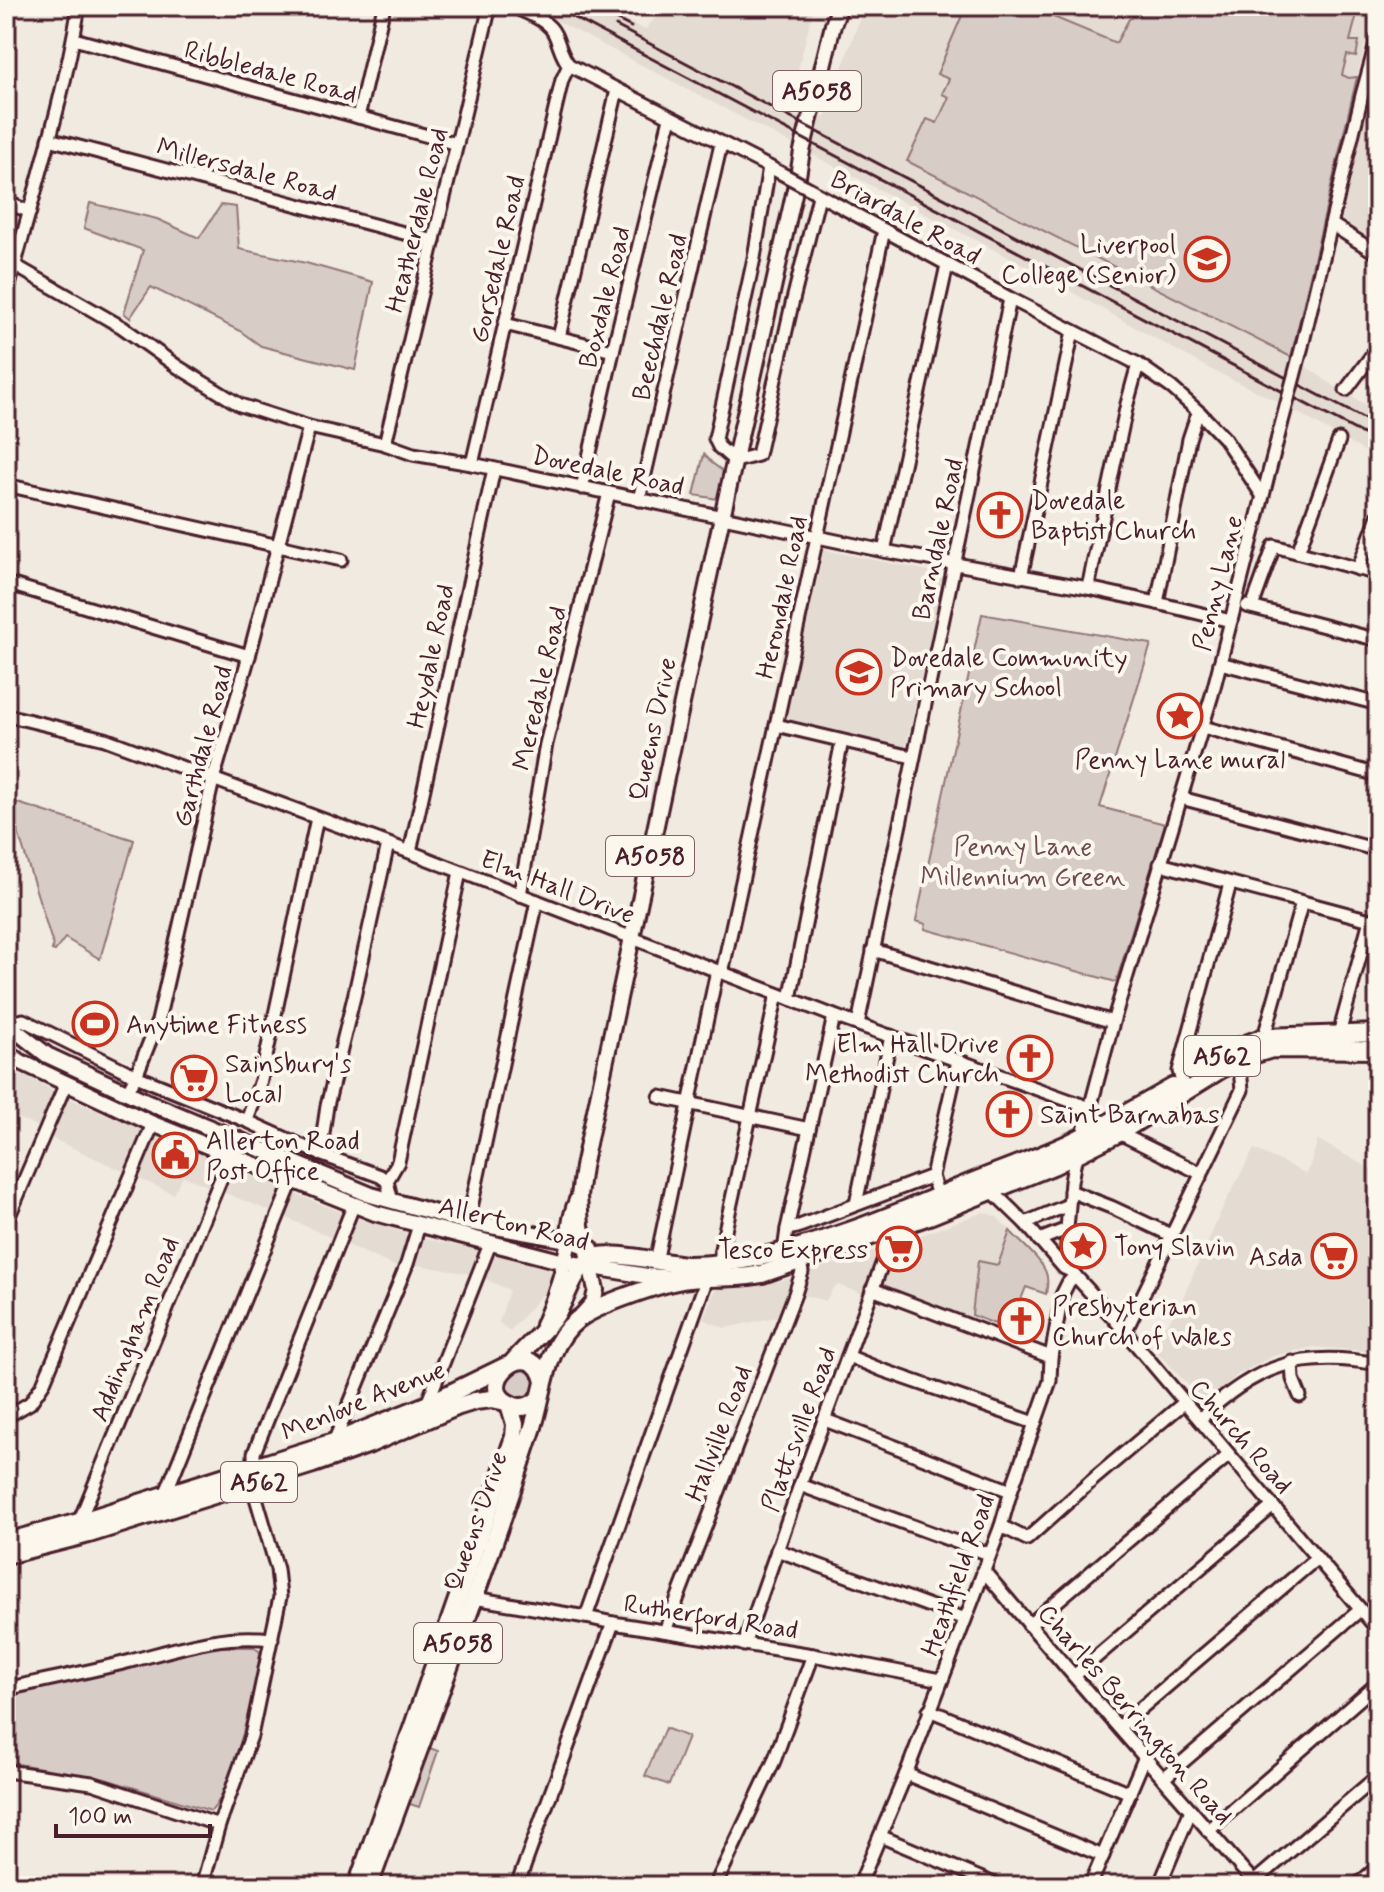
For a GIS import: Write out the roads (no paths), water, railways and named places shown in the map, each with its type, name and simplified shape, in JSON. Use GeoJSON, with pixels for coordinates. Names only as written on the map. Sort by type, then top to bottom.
{"type":"FeatureCollection","features":[{"type":"Feature","properties":{"kind":"highway","name":"A562"},"geometry":{"type":"LineString","coordinates":[[1065,1159],[1083,1135],[1266,1044],[1339,1034],[1378,1033]]}},
{"type":"Feature","properties":{"kind":"highway","name":"A562"},"geometry":{"type":"LineString","coordinates":[[1266,1044],[1272,1049],[1378,1050]]}},
{"type":"Feature","properties":{"kind":"highway","name":"A562"},"geometry":{"type":"LineString","coordinates":[[1065,1159],[1119,1133],[1185,1086]]}},
{"type":"Feature","properties":{"kind":"highway","name":"Allerton Road"},"geometry":{"type":"LineString","coordinates":[[588,1260],[609,1254],[691,1265],[794,1254],[895,1229],[989,1184],[1065,1159]]}},
{"type":"Feature","properties":{"kind":"highway","name":"Allerton Road"},"geometry":{"type":"LineString","coordinates":[[686,1279],[755,1275],[794,1254],[938,1196],[1028,1176],[1065,1159]]}},
{"type":"Feature","properties":{"kind":"highway","name":"Queens Drive"},"geometry":{"type":"LineString","coordinates":[[509,1364],[562,1307],[575,1278],[588,1260]]}},
{"type":"Feature","properties":{"kind":"highway","name":"A562"},"geometry":{"type":"LineString","coordinates":[[508,1403],[523,1407],[536,1402],[555,1348],[564,1331],[579,1318],[634,1294],[686,1279]]}},
{"type":"Feature","properties":{"kind":"highway"},"geometry":{"type":"LineString","coordinates":[[508,1403],[498,1385],[509,1364],[526,1361],[533,1364],[538,1368],[542,1389]]}},
{"type":"Feature","properties":{"kind":"highway","name":"Menlove Avenue"},"geometry":{"type":"LineString","coordinates":[[6,1555],[89,1534],[253,1475],[426,1405],[509,1364]]}},
{"type":"Feature","properties":{"kind":"highway","name":"Queens Drive"},"geometry":{"type":"LineString","coordinates":[[369,1886],[474,1598],[533,1426],[542,1389]]}},
{"type":"Feature","properties":{"kind":"highway","name":"Menlove Avenue"},"geometry":{"type":"LineString","coordinates":[[6,1542],[165,1495],[370,1444],[475,1401],[492,1399],[508,1403]]}},
{"type":"Feature","properties":{"kind":"highway","name":"Queens Drive"},"geometry":{"type":"LineString","coordinates":[[357,1886],[514,1437],[515,1424],[508,1403]]}},
{"type":"Feature","properties":{"kind":"main road","name":"Queens Drive"},"geometry":{"type":"LineString","coordinates":[[579,1318],[593,1303],[596,1290],[581,1226],[579,1196],[583,1167],[802,151],[840,6]]}},
{"type":"Feature","properties":{"kind":"main road","name":"Allerton Road"},"geometry":{"type":"LineString","coordinates":[[6,1024],[47,1055],[148,1102],[371,1195],[484,1226],[544,1236],[566,1251],[588,1260],[647,1276],[686,1279]]}},
{"type":"Feature","properties":{"kind":"main road","name":"Allerton Road"},"geometry":{"type":"LineString","coordinates":[[6,1053],[153,1124],[375,1213],[490,1244],[566,1251],[588,1260]]}},
{"type":"Feature","properties":{"kind":"main road","name":"Queens Drive"},"geometry":{"type":"LineString","coordinates":[[538,1334],[556,1296],[571,1211],[579,1196]]}},
{"type":"Feature","properties":{"kind":"main road"},"geometry":{"type":"LineString","coordinates":[[544,1236],[562,1226],[571,1211]]}},
{"type":"Feature","properties":{"kind":"main road"},"geometry":{"type":"LineString","coordinates":[[484,1226],[566,1251]]}},
{"type":"Feature","properties":{"kind":"street"},"geometry":{"type":"LineString","coordinates":[[6,297],[49,139],[79,6]]}},
{"type":"Feature","properties":{"kind":"street"},"geometry":{"type":"LineString","coordinates":[[358,117],[384,6]]}},
{"type":"Feature","properties":{"kind":"street","name":"Heatherdale Road"},"geometry":{"type":"LineString","coordinates":[[385,444],[490,6]]}},
{"type":"Feature","properties":{"kind":"street"},"geometry":{"type":"LineString","coordinates":[[512,6],[547,23],[555,33],[562,57],[569,65]]}},
{"type":"Feature","properties":{"kind":"street","name":"Penny Lane"},"geometry":{"type":"LineString","coordinates":[[1073,1273],[1067,1249],[1070,1191],[1065,1159],[1083,1135],[1113,1022],[1203,727],[1378,37]]}},
{"type":"Feature","properties":{"kind":"street","name":"Ribbledale Road"},"geometry":{"type":"LineString","coordinates":[[74,39],[457,144]]}},
{"type":"Feature","properties":{"kind":"street","name":"Briardale Road"},"geometry":{"type":"LineString","coordinates":[[569,65],[773,169],[1010,299],[1138,364],[1172,388],[1224,438],[1262,495]]}},
{"type":"Feature","properties":{"kind":"street","name":"Gorsedale Road"},"geometry":{"type":"LineString","coordinates":[[472,464],[562,80],[569,65]]}},
{"type":"Feature","properties":{"kind":"street"},"geometry":{"type":"LineString","coordinates":[[559,337],[617,90]]}},
{"type":"Feature","properties":{"kind":"street","name":"Boxdale Road"},"geometry":{"type":"LineString","coordinates":[[582,488],[670,118]]}},
{"type":"Feature","properties":{"kind":"street","name":"Millersdale Road"},"geometry":{"type":"LineString","coordinates":[[49,139],[434,241]]}},
{"type":"Feature","properties":{"kind":"street","name":"Beechdale Road"},"geometry":{"type":"LineString","coordinates":[[639,500],[721,144]]}},
{"type":"Feature","properties":{"kind":"street"},"geometry":{"type":"LineString","coordinates":[[773,169],[715,439],[719,447],[735,461],[758,455],[817,194]]}},
{"type":"Feature","properties":{"kind":"street"},"geometry":{"type":"LineString","coordinates":[[6,202],[30,212]]}},
{"type":"Feature","properties":{"kind":"street"},"geometry":{"type":"LineString","coordinates":[[1331,224],[1378,254]]}},
{"type":"Feature","properties":{"kind":"street","name":"Herondale Road"},"geometry":{"type":"LineString","coordinates":[[656,1262],[884,230]]}},
{"type":"Feature","properties":{"kind":"street","name":"Dovedale Road"},"geometry":{"type":"LineString","coordinates":[[14,265],[122,327],[178,367],[240,405],[309,427],[385,444],[413,454],[884,551],[1088,588],[1231,621]]}},
{"type":"Feature","properties":{"kind":"street"},"geometry":{"type":"LineString","coordinates":[[884,551],[947,265]]}},
{"type":"Feature","properties":{"kind":"street","name":"Barndale Road"},"geometry":{"type":"LineString","coordinates":[[858,1024],[1010,299]]}},
{"type":"Feature","properties":{"kind":"street"},"geometry":{"type":"LineString","coordinates":[[505,324],[613,351]]}},
{"type":"Feature","properties":{"kind":"street"},"geometry":{"type":"LineString","coordinates":[[1021,577],[1073,331]]}},
{"type":"Feature","properties":{"kind":"street"},"geometry":{"type":"LineString","coordinates":[[1346,390],[1378,347]]}},
{"type":"Feature","properties":{"kind":"street"},"geometry":{"type":"LineString","coordinates":[[1088,588],[1138,364]]}},
{"type":"Feature","properties":{"kind":"street"},"geometry":{"type":"LineString","coordinates":[[1157,603],[1189,439],[1200,413]]}},
{"type":"Feature","properties":{"kind":"street","name":"Garthdale Road"},"geometry":{"type":"LineString","coordinates":[[128,1091],[158,1021],[213,780],[309,427]]}},
{"type":"Feature","properties":{"kind":"street"},"geometry":{"type":"LineString","coordinates":[[1298,552],[1339,440]]}},
{"type":"Feature","properties":{"kind":"street","name":"Heydale Road"},"geometry":{"type":"LineString","coordinates":[[410,852],[494,469]]}},
{"type":"Feature","properties":{"kind":"street"},"geometry":{"type":"LineString","coordinates":[[6,485],[341,560]]}},
{"type":"Feature","properties":{"kind":"street","name":"Meredale Road"},"geometry":{"type":"LineString","coordinates":[[520,895],[546,744],[609,493]]}},
{"type":"Feature","properties":{"kind":"street"},"geometry":{"type":"LineString","coordinates":[[1358,569],[1378,516]]}},
{"type":"Feature","properties":{"kind":"street"},"geometry":{"type":"LineString","coordinates":[[1252,607],[1274,546],[1378,574]]}},
{"type":"Feature","properties":{"kind":"street"},"geometry":{"type":"LineString","coordinates":[[6,583],[249,656]]}},
{"type":"Feature","properties":{"kind":"street"},"geometry":{"type":"LineString","coordinates":[[1236,603],[1378,640]]}},
{"type":"Feature","properties":{"kind":"street"},"geometry":{"type":"LineString","coordinates":[[1220,663],[1378,704]]}},
{"type":"Feature","properties":{"kind":"street","name":"Elm Hall Drive"},"geometry":{"type":"LineString","coordinates":[[6,715],[105,739],[410,852],[834,1016],[1090,1108]]}},
{"type":"Feature","properties":{"kind":"street"},"geometry":{"type":"LineString","coordinates":[[776,725],[912,757]]}},
{"type":"Feature","properties":{"kind":"street"},"geometry":{"type":"LineString","coordinates":[[1203,727],[1378,775]]}},
{"type":"Feature","properties":{"kind":"street"},"geometry":{"type":"LineString","coordinates":[[790,999],[842,741]]}},
{"type":"Feature","properties":{"kind":"street"},"geometry":{"type":"LineString","coordinates":[[1181,798],[1378,850]]}},
{"type":"Feature","properties":{"kind":"street"},"geometry":{"type":"LineString","coordinates":[[247,1121],[264,1066],[317,818]]}},
{"type":"Feature","properties":{"kind":"street"},"geometry":{"type":"LineString","coordinates":[[320,1154],[327,1106],[388,844]]}},
{"type":"Feature","properties":{"kind":"street"},"geometry":{"type":"LineString","coordinates":[[1160,864],[1374,921],[1339,1034]]}},
{"type":"Feature","properties":{"kind":"street"},"geometry":{"type":"LineString","coordinates":[[392,1202],[387,1181],[398,1162],[460,872]]}},
{"type":"Feature","properties":{"kind":"street"},"geometry":{"type":"LineString","coordinates":[[1185,1086],[1179,1071],[1230,884]]}},
{"type":"Feature","properties":{"kind":"street"},"geometry":{"type":"LineString","coordinates":[[468,1222],[537,901]]}},
{"type":"Feature","properties":{"kind":"street"},"geometry":{"type":"LineString","coordinates":[[1266,1044],[1302,902]]}},
{"type":"Feature","properties":{"kind":"street"},"geometry":{"type":"LineString","coordinates":[[873,950],[1113,1022]]}},
{"type":"Feature","properties":{"kind":"street"},"geometry":{"type":"LineString","coordinates":[[721,1263],[721,1249],[777,994]]}},
{"type":"Feature","properties":{"kind":"street","name":"Hallville Road"},"geometry":{"type":"LineString","coordinates":[[665,1631],[800,1279],[787,1229],[834,1016]]}},
{"type":"Feature","properties":{"kind":"street","name":"Allerton Road"},"geometry":{"type":"LineString","coordinates":[[6,1024],[23,1020],[136,1076],[387,1181]]}},
{"type":"Feature","properties":{"kind":"street"},"geometry":{"type":"LineString","coordinates":[[856,1204],[891,1036]]}},
{"type":"Feature","properties":{"kind":"street"},"geometry":{"type":"LineString","coordinates":[[938,1196],[932,1176],[958,1061]]}},
{"type":"Feature","properties":{"kind":"street"},"geometry":{"type":"LineString","coordinates":[[1125,1332],[1242,1090],[1240,1069]]}},
{"type":"Feature","properties":{"kind":"street"},"geometry":{"type":"LineString","coordinates":[[6,1223],[66,1083]]}},
{"type":"Feature","properties":{"kind":"street"},"geometry":{"type":"LineString","coordinates":[[660,1097],[809,1129]]}},
{"type":"Feature","properties":{"kind":"street"},"geometry":{"type":"LineString","coordinates":[[6,1417],[30,1403],[43,1384],[153,1124]]}},
{"type":"Feature","properties":{"kind":"street"},"geometry":{"type":"LineString","coordinates":[[1119,1133],[1202,1174]]}},
{"type":"Feature","properties":{"kind":"street","name":"Addingham Road"},"geometry":{"type":"LineString","coordinates":[[79,1522],[231,1154]]}},
{"type":"Feature","properties":{"kind":"street"},"geometry":{"type":"LineString","coordinates":[[787,1229],[932,1176]]}},
{"type":"Feature","properties":{"kind":"street"},"geometry":{"type":"LineString","coordinates":[[165,1495],[293,1179]]}},
{"type":"Feature","properties":{"kind":"street","name":"Church Road"},"geometry":{"type":"LineString","coordinates":[[989,1184],[1125,1332],[1378,1630]]}},
{"type":"Feature","properties":{"kind":"street"},"geometry":{"type":"LineString","coordinates":[[1070,1191],[1171,1235]]}},
{"type":"Feature","properties":{"kind":"street"},"geometry":{"type":"LineString","coordinates":[[202,1886],[219,1825],[251,1736],[280,1597],[277,1569],[253,1475],[254,1453],[354,1204]]}},
{"type":"Feature","properties":{"kind":"street"},"geometry":{"type":"LineString","coordinates":[[1025,1223],[1068,1205]]}},
{"type":"Feature","properties":{"kind":"street"},"geometry":{"type":"LineString","coordinates":[[334,1442],[407,1264],[419,1225]]}},
{"type":"Feature","properties":{"kind":"street","name":"Plattsville Road"},"geometry":{"type":"LineString","coordinates":[[744,1645],[895,1229]]}},
{"type":"Feature","properties":{"kind":"street"},"geometry":{"type":"LineString","coordinates":[[1039,1240],[1067,1229]]}},
{"type":"Feature","properties":{"kind":"street"},"geometry":{"type":"LineString","coordinates":[[426,1405],[490,1244]]}},
{"type":"Feature","properties":{"kind":"street","name":"Heathfield Road"},"geometry":{"type":"LineString","coordinates":[[859,1886],[906,1774],[1001,1526],[1050,1381],[1062,1295],[1073,1273]]}},
{"type":"Feature","properties":{"kind":"street"},"geometry":{"type":"LineString","coordinates":[[586,1617],[707,1278]]}},
{"type":"Feature","properties":{"kind":"street"},"geometry":{"type":"LineString","coordinates":[[872,1289],[1051,1357]]}},
{"type":"Feature","properties":{"kind":"street"},"geometry":{"type":"LineString","coordinates":[[848,1356],[1035,1423]]}},
{"type":"Feature","properties":{"kind":"street"},"geometry":{"type":"LineString","coordinates":[[1200,1419],[1261,1373],[1292,1362],[1326,1358],[1378,1364]]}},
{"type":"Feature","properties":{"kind":"street"},"geometry":{"type":"LineString","coordinates":[[1292,1362],[1293,1379],[1300,1396]]}},
{"type":"Feature","properties":{"kind":"street"},"geometry":{"type":"LineString","coordinates":[[1001,1526],[1027,1539],[1185,1402]]}},
{"type":"Feature","properties":{"kind":"street"},"geometry":{"type":"LineString","coordinates":[[825,1420],[1011,1491]]}},
{"type":"Feature","properties":{"kind":"street"},"geometry":{"type":"LineString","coordinates":[[1029,1625],[1229,1455]]}},
{"type":"Feature","properties":{"kind":"street"},"geometry":{"type":"LineString","coordinates":[[800,1485],[989,1554]]}},
{"type":"Feature","properties":{"kind":"street"},"geometry":{"type":"LineString","coordinates":[[1074,1676],[1273,1506]]}},
{"type":"Feature","properties":{"kind":"street"},"geometry":{"type":"LineString","coordinates":[[777,1550],[965,1619]]}},
{"type":"Feature","properties":{"kind":"street"},"geometry":{"type":"LineString","coordinates":[[1119,1727],[1317,1558]]}},
{"type":"Feature","properties":{"kind":"street","name":"Charles Berrington Road"},"geometry":{"type":"LineString","coordinates":[[983,1570],[1144,1759],[1256,1884]]}},
{"type":"Feature","properties":{"kind":"street","name":"Rutherford Road"},"geometry":{"type":"LineString","coordinates":[[474,1598],[813,1655],[941,1680]]}},
{"type":"Feature","properties":{"kind":"street"},"geometry":{"type":"LineString","coordinates":[[1164,1778],[1360,1610]]}},
{"type":"Feature","properties":{"kind":"street"},"geometry":{"type":"LineString","coordinates":[[517,1886],[613,1623]]}},
{"type":"Feature","properties":{"kind":"street"},"geometry":{"type":"LineString","coordinates":[[6,1689],[199,1642],[272,1639]]}},
{"type":"Feature","properties":{"kind":"street"},"geometry":{"type":"LineString","coordinates":[[715,1886],[774,1761],[813,1655]]}},
{"type":"Feature","properties":{"kind":"street"},"geometry":{"type":"LineString","coordinates":[[1208,1831],[1378,1683]]}},
{"type":"Feature","properties":{"kind":"street"},"geometry":{"type":"LineString","coordinates":[[929,1710],[1130,1793]]}},
{"type":"Feature","properties":{"kind":"street"},"geometry":{"type":"LineString","coordinates":[[1090,1886],[1144,1759]]}},
{"type":"Feature","properties":{"kind":"street"},"geometry":{"type":"LineString","coordinates":[[6,1771],[92,1783],[219,1825]]}},
{"type":"Feature","properties":{"kind":"street"},"geometry":{"type":"LineString","coordinates":[[906,1774],[1103,1856]]}},
{"type":"Feature","properties":{"kind":"street"},"geometry":{"type":"LineString","coordinates":[[1256,1884],[1378,1776]]}},
{"type":"Feature","properties":{"kind":"street"},"geometry":{"type":"LineString","coordinates":[[1159,1886],[1191,1810]]}},
{"type":"Feature","properties":{"kind":"street"},"geometry":{"type":"LineString","coordinates":[[880,1836],[999,1886]]}},
{"type":"Feature","properties":{"kind":"street"},"geometry":{"type":"LineString","coordinates":[[1356,1886],[1378,1867]]}},
{"type":"Feature","properties":{"kind":"railway"},"geometry":{"type":"LineString","coordinates":[[552,6],[1378,442]]}},
{"type":"Feature","properties":{"kind":"railway"},"geometry":{"type":"LineString","coordinates":[[590,6],[631,27]]}},
{"type":"Feature","properties":{"kind":"railway"},"geometry":{"type":"LineString","coordinates":[[616,26],[1378,426]]}},
{"type":"Feature","properties":{"kind":"place","name":"Liverpool College (Senior)"},"geometry":{"type":"Point","coordinates":[1207,259]}},
{"type":"Feature","properties":{"kind":"place","name":"Dovedale Baptist Church"},"geometry":{"type":"Point","coordinates":[1000,515]}},
{"type":"Feature","properties":{"kind":"place","name":"Dovedale Community Primary School"},"geometry":{"type":"Point","coordinates":[859,672]}},
{"type":"Feature","properties":{"kind":"place","name":"Penny Lane mural"},"geometry":{"type":"Point","coordinates":[1180,716]}},
{"type":"Feature","properties":{"kind":"place","name":"Anytime Fitness"},"geometry":{"type":"Point","coordinates":[95,1024]}},
{"type":"Feature","properties":{"kind":"place","name":"Elm Hall Drive Methodist Church"},"geometry":{"type":"Point","coordinates":[1030,1058]}},
{"type":"Feature","properties":{"kind":"place","name":"Sainsbury's Local"},"geometry":{"type":"Point","coordinates":[194,1078]}},
{"type":"Feature","properties":{"kind":"place","name":"Saint Barnabas"},"geometry":{"type":"Point","coordinates":[1009,1114]}},
{"type":"Feature","properties":{"kind":"place","name":"Allerton Road Post Office"},"geometry":{"type":"Point","coordinates":[175,1155]}},
{"type":"Feature","properties":{"kind":"place","name":"Tony Slavin"},"geometry":{"type":"Point","coordinates":[1083,1246]}},
{"type":"Feature","properties":{"kind":"place","name":"Tesco Express"},"geometry":{"type":"Point","coordinates":[899,1249]}},
{"type":"Feature","properties":{"kind":"place","name":"Asda"},"geometry":{"type":"Point","coordinates":[1334,1256]}},
{"type":"Feature","properties":{"kind":"place","name":"Presbyterian Church of Wales"},"geometry":{"type":"Point","coordinates":[1021,1321]}},
{"type":"Feature","properties":{"kind":"park label","name":"Penny Lane Millennium Green"},"geometry":{"type":"Point","coordinates":[1023,861]}}]}
